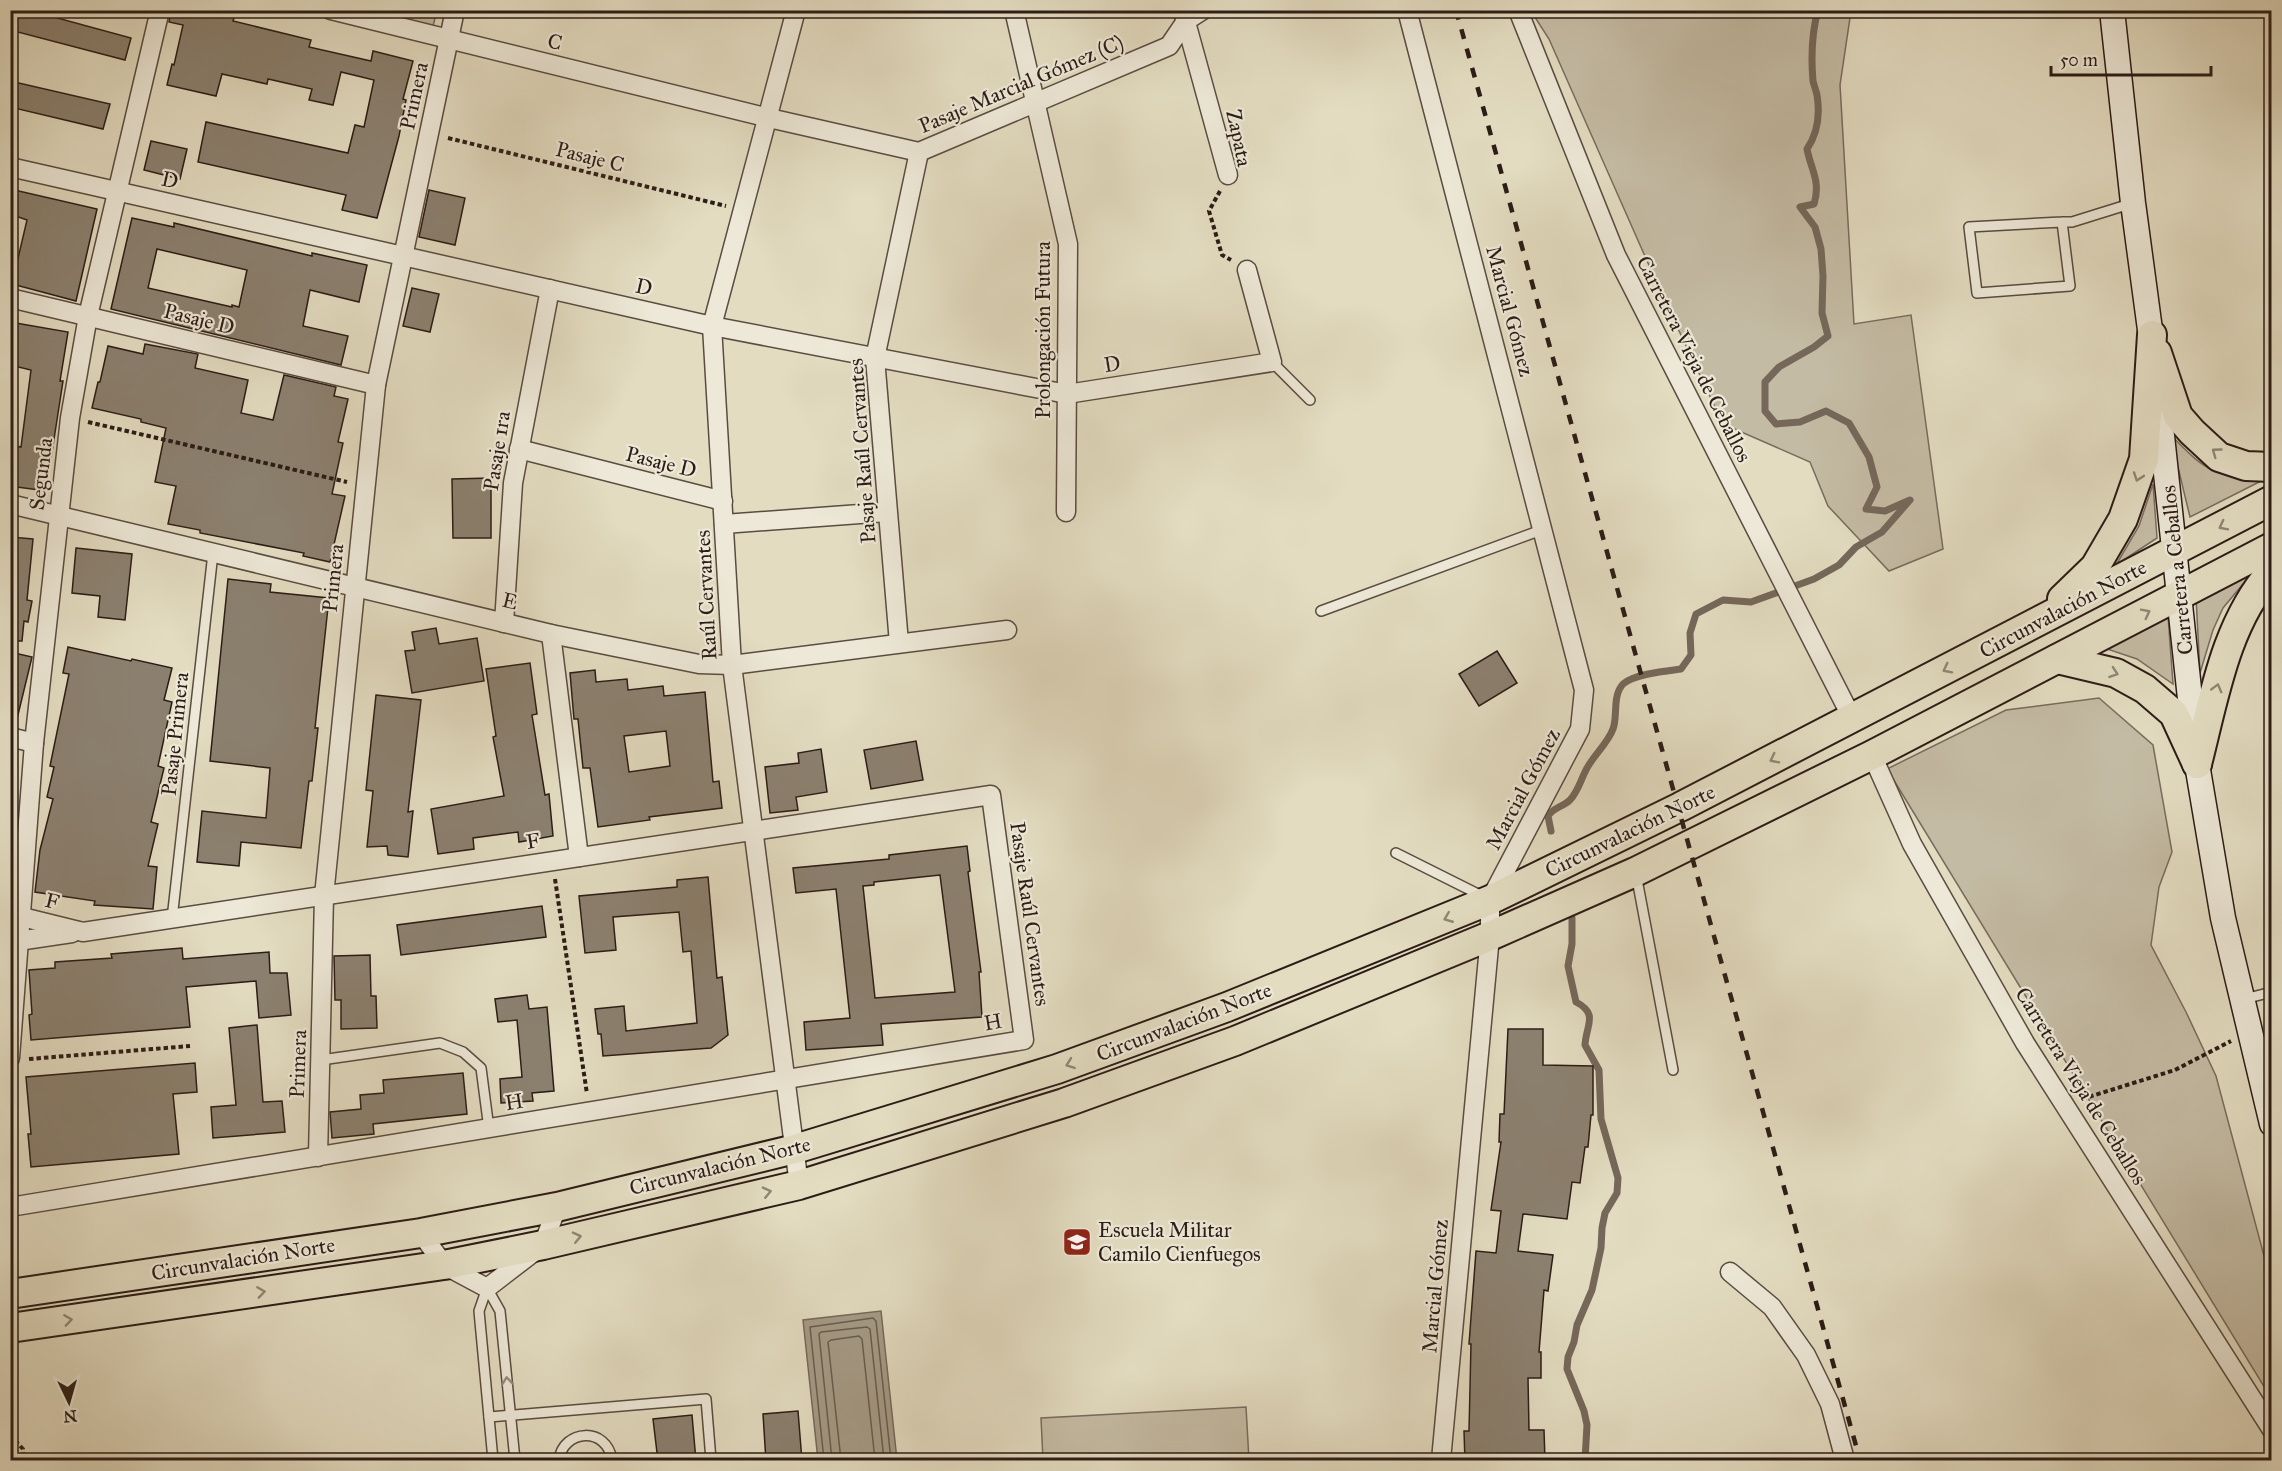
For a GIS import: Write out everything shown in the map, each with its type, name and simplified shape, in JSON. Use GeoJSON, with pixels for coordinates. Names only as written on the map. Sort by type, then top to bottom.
{"type":"FeatureCollection","features":[{"type":"Feature","properties":{"kind":"highway"},"geometry":{"type":"LineString","coordinates":[[2152,335],[2178,416],[2192,432],[2219,457],[2246,466],[2271,467]]}},
{"type":"Feature","properties":{"kind":"highway"},"geometry":{"type":"LineString","coordinates":[[2036,623],[2095,567],[2123,519],[2144,459],[2152,335]]}},
{"type":"Feature","properties":{"kind":"highway","name":"Circunvalación Norte"},"geometry":{"type":"LineString","coordinates":[[10,1294],[421,1233],[557,1206],[795,1149],[1057,1069],[1227,1007],[1490,900],[1680,807],[2271,500]]}},
{"type":"Feature","properties":{"kind":"highway","name":"Circunvalación Norte"},"geometry":{"type":"LineString","coordinates":[[10,1328],[444,1265],[543,1245],[799,1185],[1065,1104],[1235,1041],[1490,936],[1635,872],[1872,755],[2271,547]]}},
{"type":"Feature","properties":{"kind":"highway"},"geometry":{"type":"LineString","coordinates":[[2197,764],[2229,644],[2255,590],[2271,571]]}},
{"type":"Feature","properties":{"kind":"highway"},"geometry":{"type":"LineString","coordinates":[[2057,659],[2116,673],[2145,689],[2174,714],[2197,764]]}},
{"type":"Feature","properties":{"kind":"main road","name":"Carretera a Ceballos"},"geometry":{"type":"LineString","coordinates":[[2112,10],[2133,203],[2152,335],[2197,764],[2223,918],[2271,1124]]}},
{"type":"Feature","properties":{"kind":"street","name":"Segunda"},"geometry":{"type":"LineString","coordinates":[[16,1059],[18,941],[15,916],[70,418],[88,316],[160,10]]}},
{"type":"Feature","properties":{"kind":"street","name":"C"},"geometry":{"type":"LineString","coordinates":[[331,10],[769,118]]}},
{"type":"Feature","properties":{"kind":"street","name":"Primera"},"geometry":{"type":"LineString","coordinates":[[318,1157],[324,896],[376,385],[455,10]]}},
{"type":"Feature","properties":{"kind":"street","name":"Raúl Cervantes"},"geometry":{"type":"LineString","coordinates":[[796,10],[712,326],[732,665],[799,1185]]}},
{"type":"Feature","properties":{"kind":"street","name":"Prolongación Futura"},"geometry":{"type":"LineString","coordinates":[[1014,10],[1068,244],[1066,512]]}},
{"type":"Feature","properties":{"kind":"street","name":"Pasaje Marcial Gómez (C)"},"geometry":{"type":"LineString","coordinates":[[769,118],[919,152],[1169,46],[1184,16],[1203,10]]}},
{"type":"Feature","properties":{"kind":"street","name":"Marcial Gómez"},"geometry":{"type":"LineString","coordinates":[[1407,10],[1544,529],[1584,690],[1580,729],[1490,900],[1490,936],[1441,1461]]}},
{"type":"Feature","properties":{"kind":"street","name":"Carretera Vieja de Ceballos"},"geometry":{"type":"LineString","coordinates":[[1518,10],[1616,255],[1852,718]]}},
{"type":"Feature","properties":{"kind":"street","name":"Zapata"},"geometry":{"type":"LineString","coordinates":[[1184,16],[1228,175]]}},
{"type":"Feature","properties":{"kind":"street","name":"Pasaje Raúl Cervantes"},"geometry":{"type":"LineString","coordinates":[[899,643],[875,358],[919,152]]}},
{"type":"Feature","properties":{"kind":"street","name":"D"},"geometry":{"type":"LineString","coordinates":[[10,167],[712,326],[1067,394],[1272,362]]}},
{"type":"Feature","properties":{"kind":"street"},"geometry":{"type":"LineString","coordinates":[[1248,270],[1272,362]]}},
{"type":"Feature","properties":{"kind":"street","name":"Pasaje 1ra"},"geometry":{"type":"LineString","coordinates":[[504,623],[513,483],[550,289]]}},
{"type":"Feature","properties":{"kind":"street","name":"Pasaje D"},"geometry":{"type":"LineString","coordinates":[[10,298],[376,385]]}},
{"type":"Feature","properties":{"kind":"street","name":"Pasaje D"},"geometry":{"type":"LineString","coordinates":[[519,449],[723,501]]}},
{"type":"Feature","properties":{"kind":"street","name":"E"},"geometry":{"type":"LineString","coordinates":[[10,504],[551,634],[699,664],[732,665],[1006,630]]}},
{"type":"Feature","properties":{"kind":"street"},"geometry":{"type":"LineString","coordinates":[[724,524],[887,512]]}},
{"type":"Feature","properties":{"kind":"street"},"geometry":{"type":"LineString","coordinates":[[551,634],[579,857]]}},
{"type":"Feature","properties":{"kind":"street"},"geometry":{"type":"LineString","coordinates":[[10,737],[34,743]]}},
{"type":"Feature","properties":{"kind":"street","name":"Carretera Vieja de Ceballos"},"geometry":{"type":"LineString","coordinates":[[1872,755],[1912,844],[2025,1043],[2271,1430]]}},
{"type":"Feature","properties":{"kind":"street","name":"Pasaje Raúl Cervantes"},"geometry":{"type":"LineString","coordinates":[[991,795],[1024,1040]]}},
{"type":"Feature","properties":{"kind":"street","name":"F"},"geometry":{"type":"LineString","coordinates":[[18,941],[991,795]]}},
{"type":"Feature","properties":{"kind":"street","name":"F"},"geometry":{"type":"LineString","coordinates":[[15,916],[83,932]]}},
{"type":"Feature","properties":{"kind":"street","name":"H"},"geometry":{"type":"LineString","coordinates":[[10,1207],[1024,1040]]}},
{"type":"Feature","properties":{"kind":"street"},"geometry":{"type":"LineString","coordinates":[[421,1233],[444,1265],[486,1288],[543,1245],[557,1206]]}},
{"type":"Feature","properties":{"kind":"street"},"geometry":{"type":"LineString","coordinates":[[1730,1272],[1772,1306],[1806,1355],[1830,1404],[1845,1461]]}},
{"type":"Feature","properties":{"kind":"lane"},"geometry":{"type":"LineString","coordinates":[[2062,222],[2070,286],[1977,293],[1969,227],[2062,222],[2072,222],[2133,203]]}},
{"type":"Feature","properties":{"kind":"lane"},"geometry":{"type":"LineString","coordinates":[[1272,362],[1310,400]]}},
{"type":"Feature","properties":{"kind":"lane"},"geometry":{"type":"LineString","coordinates":[[1321,611],[1544,529]]}},
{"type":"Feature","properties":{"kind":"lane","name":"Pasaje Primera"},"geometry":{"type":"LineString","coordinates":[[172,919],[213,553]]}},
{"type":"Feature","properties":{"kind":"lane"},"geometry":{"type":"LineString","coordinates":[[1396,853],[1490,900]]}},
{"type":"Feature","properties":{"kind":"lane"},"geometry":{"type":"LineString","coordinates":[[1635,872],[1673,1070]]}},
{"type":"Feature","properties":{"kind":"lane"},"geometry":{"type":"LineString","coordinates":[[2242,999],[2271,992]]}},
{"type":"Feature","properties":{"kind":"lane"},"geometry":{"type":"LineString","coordinates":[[321,1060],[441,1043],[463,1052],[481,1068],[489,1129]]}},
{"type":"Feature","properties":{"kind":"lane"},"geometry":{"type":"LineString","coordinates":[[486,1288],[500,1311],[515,1461]]}},
{"type":"Feature","properties":{"kind":"lane"},"geometry":{"type":"LineString","coordinates":[[486,1288],[479,1311],[493,1461]]}},
{"type":"Feature","properties":{"kind":"lane"},"geometry":{"type":"LineString","coordinates":[[489,1417],[706,1399],[711,1461]]}},
{"type":"Feature","properties":{"kind":"lane"},"geometry":{"type":"LineString","coordinates":[[559,1461],[564,1446],[583,1435],[596,1437],[605,1442],[611,1453],[612,1461]]}},
{"type":"Feature","properties":{"kind":"path","name":"Pasaje C"},"geometry":{"type":"LineString","coordinates":[[429,133],[744,211]]}},
{"type":"Feature","properties":{"kind":"path","name":"Zapata"},"geometry":{"type":"LineString","coordinates":[[1228,175],[1209,212],[1222,255],[1248,270]]}},
{"type":"Feature","properties":{"kind":"path"},"geometry":{"type":"LineString","coordinates":[[70,418],[365,486]]}},
{"type":"Feature","properties":{"kind":"path"},"geometry":{"type":"LineString","coordinates":[[552,861],[590,1112]]}},
{"type":"Feature","properties":{"kind":"path"},"geometry":{"type":"LineString","coordinates":[[2064,1105],[2175,1070],[2249,1031]]}},
{"type":"Feature","properties":{"kind":"path"},"geometry":{"type":"LineString","coordinates":[[16,1059],[190,1046]]}},
{"type":"Feature","properties":{"kind":"path"},"geometry":{"type":"LineString","coordinates":[[10,1435],[22,1449],[24,1461]]}},
{"type":"Feature","properties":{"kind":"shaded area"},"geometry":{"type":"Polygon","coordinates":[[[369,11],[437,11],[433,26],[369,11]]]}},
{"type":"Feature","properties":{"kind":"shaded area"},"geometry":{"type":"Polygon","coordinates":[[[1531,11],[1851,11],[1840,85],[1854,324],[1911,315],[1943,549],[1889,571],[1828,506],[1810,462],[1723,424],[1663,297],[1549,39],[1531,11]]]}},
{"type":"Feature","properties":{"kind":"shaded area"},"geometry":{"type":"Polygon","coordinates":[[[2170,434],[2194,458],[2214,470],[2236,476],[2269,477],[2190,517],[2170,434]]]}},
{"type":"Feature","properties":{"kind":"shaded area"},"geometry":{"type":"Polygon","coordinates":[[[2153,484],[2157,538],[2116,565],[2139,526],[2153,484]]]}},
{"type":"Feature","properties":{"kind":"shaded area"},"geometry":{"type":"Polygon","coordinates":[[[2258,566],[2223,608],[2213,630],[2200,673],[2196,597],[2258,566]]]}},
{"type":"Feature","properties":{"kind":"shaded area"},"geometry":{"type":"Polygon","coordinates":[[[2168,616],[2173,684],[2137,659],[2101,647],[2168,616]]]}},
{"type":"Feature","properties":{"kind":"shaded area"},"geometry":{"type":"Polygon","coordinates":[[[2099,698],[2153,745],[2172,852],[2159,887],[2151,945],[2216,1076],[2271,1282],[2271,1398],[1887,769],[2006,710],[2099,698]]]}},
{"type":"Feature","properties":{"kind":"shaded area"},"geometry":{"type":"Polygon","coordinates":[[[1246,1407],[1249,1460],[1043,1460],[1041,1418],[1246,1407]]]}},
{"type":"Feature","properties":{"kind":"water"},"geometry":{"type":"Polygon","coordinates":[[[881,1311],[897,1460],[818,1460],[803,1320],[881,1311]]]}},
{"type":"Feature","properties":{"kind":"building"},"geometry":{"type":"Polygon","coordinates":[[[10,10],[28,10],[131,38],[125,60],[10,30],[10,10]]]}},
{"type":"Feature","properties":{"kind":"building"},"geometry":{"type":"Polygon","coordinates":[[[171,10],[215,10],[235,15],[233,21],[311,40],[309,47],[371,61],[373,51],[413,61],[403,99],[406,100],[399,136],[377,218],[342,210],[346,195],[198,162],[206,122],[348,153],[355,125],[364,127],[374,80],[341,72],[333,105],[309,100],[312,89],[268,79],[267,84],[222,74],[216,96],[167,85],[183,25],[169,22],[171,10]]]}},
{"type":"Feature","properties":{"kind":"building"},"geometry":{"type":"Polygon","coordinates":[[[10,81],[110,104],[103,129],[10,107],[10,81]]]}},
{"type":"Feature","properties":{"kind":"building"},"geometry":{"type":"Polygon","coordinates":[[[151,141],[187,149],[180,179],[144,170],[151,141]]]}},
{"type":"Feature","properties":{"kind":"building"},"geometry":{"type":"Polygon","coordinates":[[[10,189],[97,209],[76,301],[12,284],[27,220],[10,214],[10,189]]]}},
{"type":"Feature","properties":{"kind":"building"},"geometry":{"type":"Polygon","coordinates":[[[429,190],[465,198],[455,245],[419,237],[429,190]]]}},
{"type":"Feature","properties":{"kind":"building"},"geometry":{"type":"Polygon","coordinates":[[[132,218],[174,227],[174,223],[312,256],[312,253],[367,265],[359,302],[310,290],[303,326],[348,336],[341,365],[111,309],[132,218]],[[157,249],[148,288],[239,307],[247,270],[157,249]]]}},
{"type":"Feature","properties":{"kind":"building"},"geometry":{"type":"Polygon","coordinates":[[[412,288],[439,294],[430,332],[403,326],[412,288]]]}},
{"type":"Feature","properties":{"kind":"building"},"geometry":{"type":"Polygon","coordinates":[[[10,322],[68,332],[46,491],[10,486],[10,445],[21,447],[31,370],[10,365],[10,322]]]}},
{"type":"Feature","properties":{"kind":"building"},"geometry":{"type":"Polygon","coordinates":[[[145,344],[198,354],[195,368],[248,380],[241,413],[273,420],[284,375],[336,387],[334,396],[348,399],[338,442],[343,443],[332,494],[345,496],[330,562],[303,556],[304,553],[200,533],[200,530],[168,524],[176,486],[155,482],[166,428],[141,422],[141,419],[92,408],[108,346],[143,354],[145,344]]]}},
{"type":"Feature","properties":{"kind":"building"},"geometry":{"type":"Polygon","coordinates":[[[491,478],[491,538],[453,538],[452,479],[491,478]]]}},
{"type":"Feature","properties":{"kind":"building"},"geometry":{"type":"Polygon","coordinates":[[[10,537],[33,539],[27,600],[32,601],[28,622],[24,621],[22,641],[10,641],[10,537]]]}},
{"type":"Feature","properties":{"kind":"building"},"geometry":{"type":"Polygon","coordinates":[[[76,548],[132,554],[125,620],[98,617],[100,596],[72,593],[76,548]]]}},
{"type":"Feature","properties":{"kind":"building"},"geometry":{"type":"Polygon","coordinates":[[[228,579],[271,584],[270,592],[329,598],[315,728],[318,728],[301,848],[241,842],[239,866],[197,862],[202,811],[266,818],[270,768],[210,761],[228,579]]]}},
{"type":"Feature","properties":{"kind":"building"},"geometry":{"type":"Polygon","coordinates":[[[436,628],[439,644],[477,638],[484,681],[412,693],[405,651],[415,650],[412,632],[436,628]]]}},
{"type":"Feature","properties":{"kind":"building"},"geometry":{"type":"Polygon","coordinates":[[[68,647],[172,668],[164,700],[172,702],[158,766],[164,768],[151,822],[158,824],[148,866],[157,867],[153,909],[94,905],[95,901],[35,892],[40,850],[53,799],[47,797],[54,767],[50,766],[69,674],[63,673],[68,647]]]}},
{"type":"Feature","properties":{"kind":"building"},"geometry":{"type":"Polygon","coordinates":[[[1497,651],[1517,683],[1479,706],[1459,674],[1497,651]]]}},
{"type":"Feature","properties":{"kind":"building"},"geometry":{"type":"Polygon","coordinates":[[[10,652],[32,657],[17,719],[10,718],[10,652]]]}},
{"type":"Feature","properties":{"kind":"building"},"geometry":{"type":"Polygon","coordinates":[[[530,663],[537,714],[532,715],[545,795],[549,794],[553,836],[519,842],[518,832],[473,838],[474,849],[438,854],[431,809],[504,796],[493,737],[496,736],[486,669],[530,663]]]}},
{"type":"Feature","properties":{"kind":"building"},"geometry":{"type":"Polygon","coordinates":[[[595,670],[596,682],[627,679],[628,690],[663,686],[664,696],[705,692],[713,782],[719,781],[722,808],[649,817],[650,820],[598,827],[590,768],[583,768],[578,719],[574,719],[570,673],[595,670]],[[666,731],[624,736],[629,772],[670,766],[666,731]]]}},
{"type":"Feature","properties":{"kind":"building"},"geometry":{"type":"Polygon","coordinates":[[[376,695],[421,700],[408,812],[413,811],[408,857],[388,855],[387,846],[367,847],[373,791],[366,790],[376,695]]]}},
{"type":"Feature","properties":{"kind":"building"},"geometry":{"type":"Polygon","coordinates":[[[916,741],[923,780],[871,789],[864,750],[916,741]]]}},
{"type":"Feature","properties":{"kind":"building"},"geometry":{"type":"Polygon","coordinates":[[[821,749],[827,792],[796,797],[798,810],[770,813],[765,767],[799,763],[798,753],[821,749]]]}},
{"type":"Feature","properties":{"kind":"building"},"geometry":{"type":"Polygon","coordinates":[[[967,846],[970,871],[968,872],[981,972],[979,972],[982,1017],[881,1024],[883,1045],[806,1050],[804,1022],[850,1018],[836,889],[796,893],[793,868],[889,859],[889,855],[967,846]],[[940,875],[874,882],[874,885],[863,886],[875,998],[955,992],[940,875]]]}},
{"type":"Feature","properties":{"kind":"building"},"geometry":{"type":"Polygon","coordinates":[[[708,877],[717,978],[722,977],[728,1035],[711,1048],[603,1056],[595,1009],[624,1006],[626,1031],[697,1023],[691,951],[683,952],[679,912],[613,917],[616,950],[585,953],[579,896],[677,887],[677,880],[708,877]]]}},
{"type":"Feature","properties":{"kind":"building"},"geometry":{"type":"Polygon","coordinates":[[[542,906],[546,937],[401,955],[397,925],[542,906]]]}},
{"type":"Feature","properties":{"kind":"building"},"geometry":{"type":"Polygon","coordinates":[[[182,948],[183,959],[269,952],[270,973],[287,973],[291,1015],[259,1018],[256,981],[186,987],[190,1027],[31,1040],[29,970],[55,968],[55,962],[112,958],[111,954],[182,948]]]}},
{"type":"Feature","properties":{"kind":"building"},"geometry":{"type":"Polygon","coordinates":[[[370,955],[371,996],[376,996],[377,1028],[341,1029],[341,1000],[335,1000],[334,956],[370,955]]]}},
{"type":"Feature","properties":{"kind":"building"},"geometry":{"type":"Polygon","coordinates":[[[527,995],[529,1009],[547,1007],[554,1091],[532,1093],[533,1101],[501,1103],[500,1079],[522,1077],[517,1020],[498,1022],[495,999],[527,995]]]}},
{"type":"Feature","properties":{"kind":"building"},"geometry":{"type":"Polygon","coordinates":[[[257,1025],[263,1102],[282,1101],[285,1132],[213,1138],[211,1107],[236,1105],[229,1028],[257,1025]]]}},
{"type":"Feature","properties":{"kind":"building"},"geometry":{"type":"Polygon","coordinates":[[[1508,1029],[1543,1029],[1543,1065],[1593,1066],[1593,1115],[1591,1115],[1588,1147],[1585,1147],[1580,1183],[1572,1182],[1567,1219],[1523,1214],[1518,1251],[1553,1255],[1548,1291],[1544,1290],[1539,1352],[1541,1352],[1541,1378],[1528,1378],[1529,1430],[1544,1430],[1545,1461],[1465,1461],[1464,1431],[1469,1431],[1471,1344],[1469,1344],[1476,1251],[1496,1253],[1501,1211],[1491,1210],[1501,1142],[1499,1142],[1500,1114],[1504,1114],[1508,1029]]]}},
{"type":"Feature","properties":{"kind":"building"},"geometry":{"type":"Polygon","coordinates":[[[195,1063],[197,1092],[173,1094],[179,1154],[31,1167],[28,1134],[31,1134],[26,1077],[195,1063]]]}},
{"type":"Feature","properties":{"kind":"building"},"geometry":{"type":"Polygon","coordinates":[[[463,1073],[467,1114],[373,1124],[374,1134],[332,1138],[330,1112],[361,1109],[360,1095],[384,1093],[383,1080],[463,1073]]]}},
{"type":"Feature","properties":{"kind":"building"},"geometry":{"type":"Polygon","coordinates":[[[798,1411],[802,1461],[766,1461],[763,1414],[798,1411]]]}},
{"type":"Feature","properties":{"kind":"building"},"geometry":{"type":"Polygon","coordinates":[[[692,1415],[696,1461],[658,1461],[653,1419],[692,1415]]]}},
{"type":"Feature","properties":{"kind":"waterway"},"geometry":{"type":"LineString","coordinates":[[1551,831],[1548,816],[1573,797],[1588,766],[1613,729],[1616,700],[1623,684],[1650,674],[1681,669],[1691,655],[1690,633],[1696,614],[1723,600],[1751,602],[1814,579],[1839,565],[1856,547],[1882,532],[1910,500],[1885,511],[1866,509],[1877,487],[1869,457],[1849,423],[1826,411],[1800,422],[1776,424],[1765,411],[1765,382],[1779,367],[1814,347],[1828,336],[1822,313],[1821,249],[1815,227],[1800,207],[1814,204],[1816,196],[1816,182],[1807,149],[1814,136],[1818,116],[1812,63],[1813,36],[1818,10]]}},
{"type":"Feature","properties":{"kind":"waterway"},"geometry":{"type":"LineString","coordinates":[[1572,918],[1572,944],[1568,966],[1576,1002],[1587,1011],[1590,1020],[1585,1045],[1599,1070],[1601,1119],[1618,1178],[1617,1193],[1605,1213],[1601,1248],[1592,1290],[1577,1325],[1568,1357],[1567,1369],[1584,1411],[1587,1425],[1585,1460]]}},
{"type":"Feature","properties":{"kind":"railway"},"geometry":{"type":"LineString","coordinates":[[1456,10],[1860,1460]]}},
{"type":"Feature","properties":{"kind":"place","name":"Escuela Militar Camilo Cienfuegos"},"geometry":{"type":"Point","coordinates":[1077,1242]}}]}
